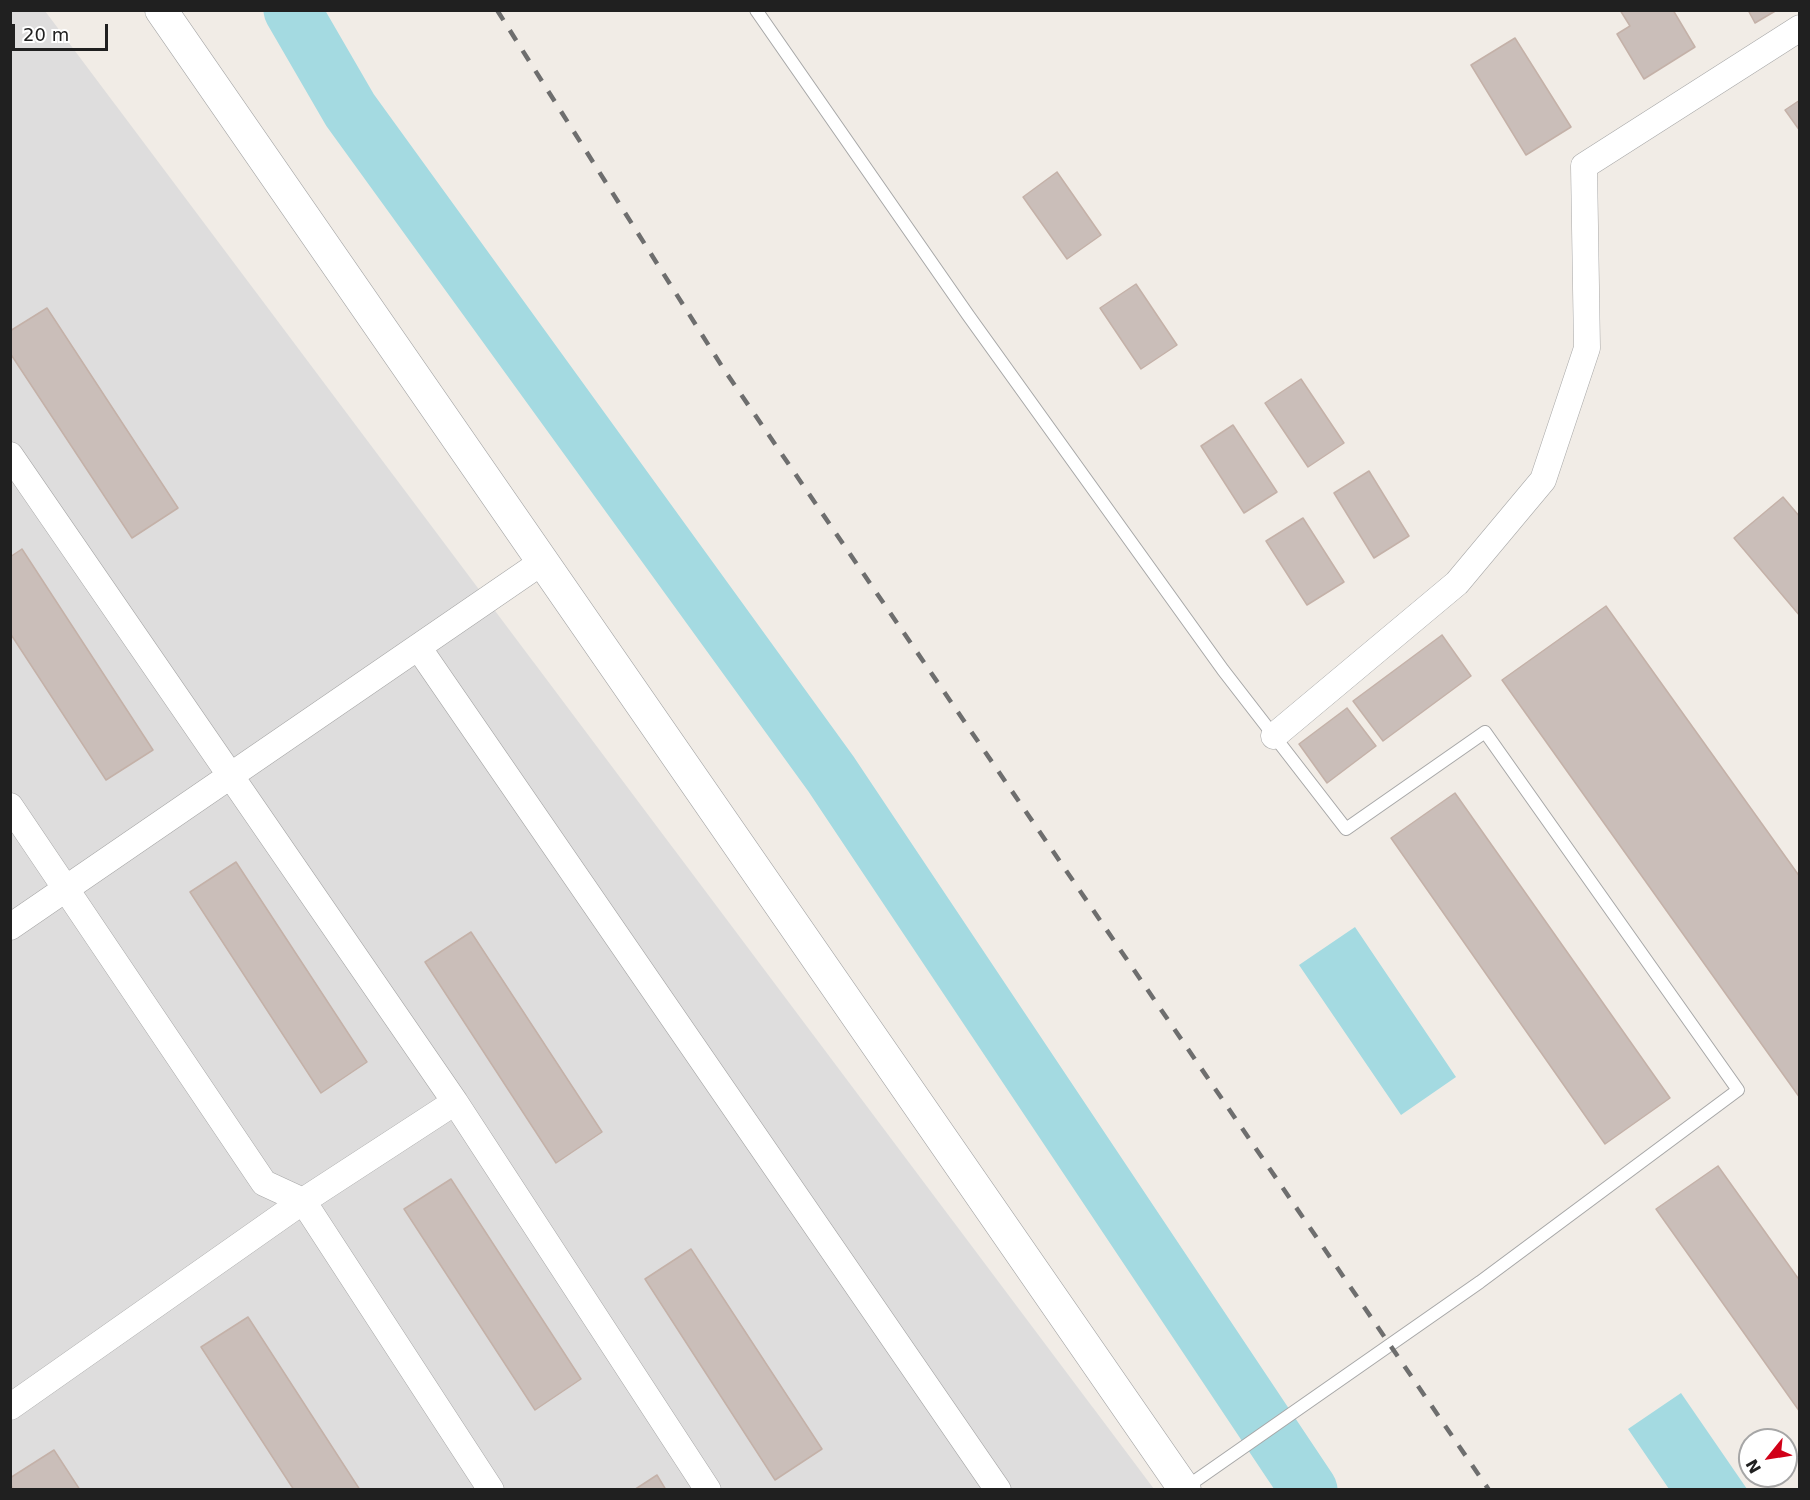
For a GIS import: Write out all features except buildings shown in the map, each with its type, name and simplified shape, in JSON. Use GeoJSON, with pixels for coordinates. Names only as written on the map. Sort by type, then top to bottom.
{"type":"FeatureCollection","features":[{"type":"Feature","properties":{"kind":"street"},"geometry":{"type":"LineString","coordinates":[[161,10],[1185,1489]]}},
{"type":"Feature","properties":{"kind":"street"},"geometry":{"type":"LineString","coordinates":[[1274,736],[1457,583],[1544,480],[1587,348],[1584,166],[1800,28]]}},
{"type":"Feature","properties":{"kind":"street"},"geometry":{"type":"LineString","coordinates":[[10,455],[455,1102],[708,1490]]}},
{"type":"Feature","properties":{"kind":"street"},"geometry":{"type":"LineString","coordinates":[[10,927],[542,562]]}},
{"type":"Feature","properties":{"kind":"street"},"geometry":{"type":"LineString","coordinates":[[418,647],[998,1490]]}},
{"type":"Feature","properties":{"kind":"street"},"geometry":{"type":"LineString","coordinates":[[10,806],[264,1183],[303,1201],[491,1490]]}},
{"type":"Feature","properties":{"kind":"street"},"geometry":{"type":"LineString","coordinates":[[10,1407],[303,1201],[455,1102]]}},
{"type":"Feature","properties":{"kind":"lane"},"geometry":{"type":"LineString","coordinates":[[756,10],[968,315],[1223,670],[1346,830],[1485,732],[1738,1090],[1480,1282],[1185,1489]]}},
{"type":"Feature","properties":{"kind":"shaded area"},"geometry":{"type":"Polygon","coordinates":[[[10,11],[45,11],[1154,1489],[11,1489],[10,11]]]}},
{"type":"Feature","properties":{"kind":"water"},"geometry":{"type":"Polygon","coordinates":[[[1355,927],[1456,1077],[1401,1115],[1299,965],[1355,927]]]}},
{"type":"Feature","properties":{"kind":"water"},"geometry":{"type":"Polygon","coordinates":[[[1681,1393],[1738,1476],[1738,1488],[1747,1489],[1669,1489],[1628,1429],[1681,1393]]]}},
{"type":"Feature","properties":{"kind":"waterway"},"geometry":{"type":"LineString","coordinates":[[292,10],[350,110],[831,774],[1309,1490]]}},
{"type":"Feature","properties":{"kind":"railway"},"geometry":{"type":"LineString","coordinates":[[497,10],[723,368],[1489,1490]]}}]}
